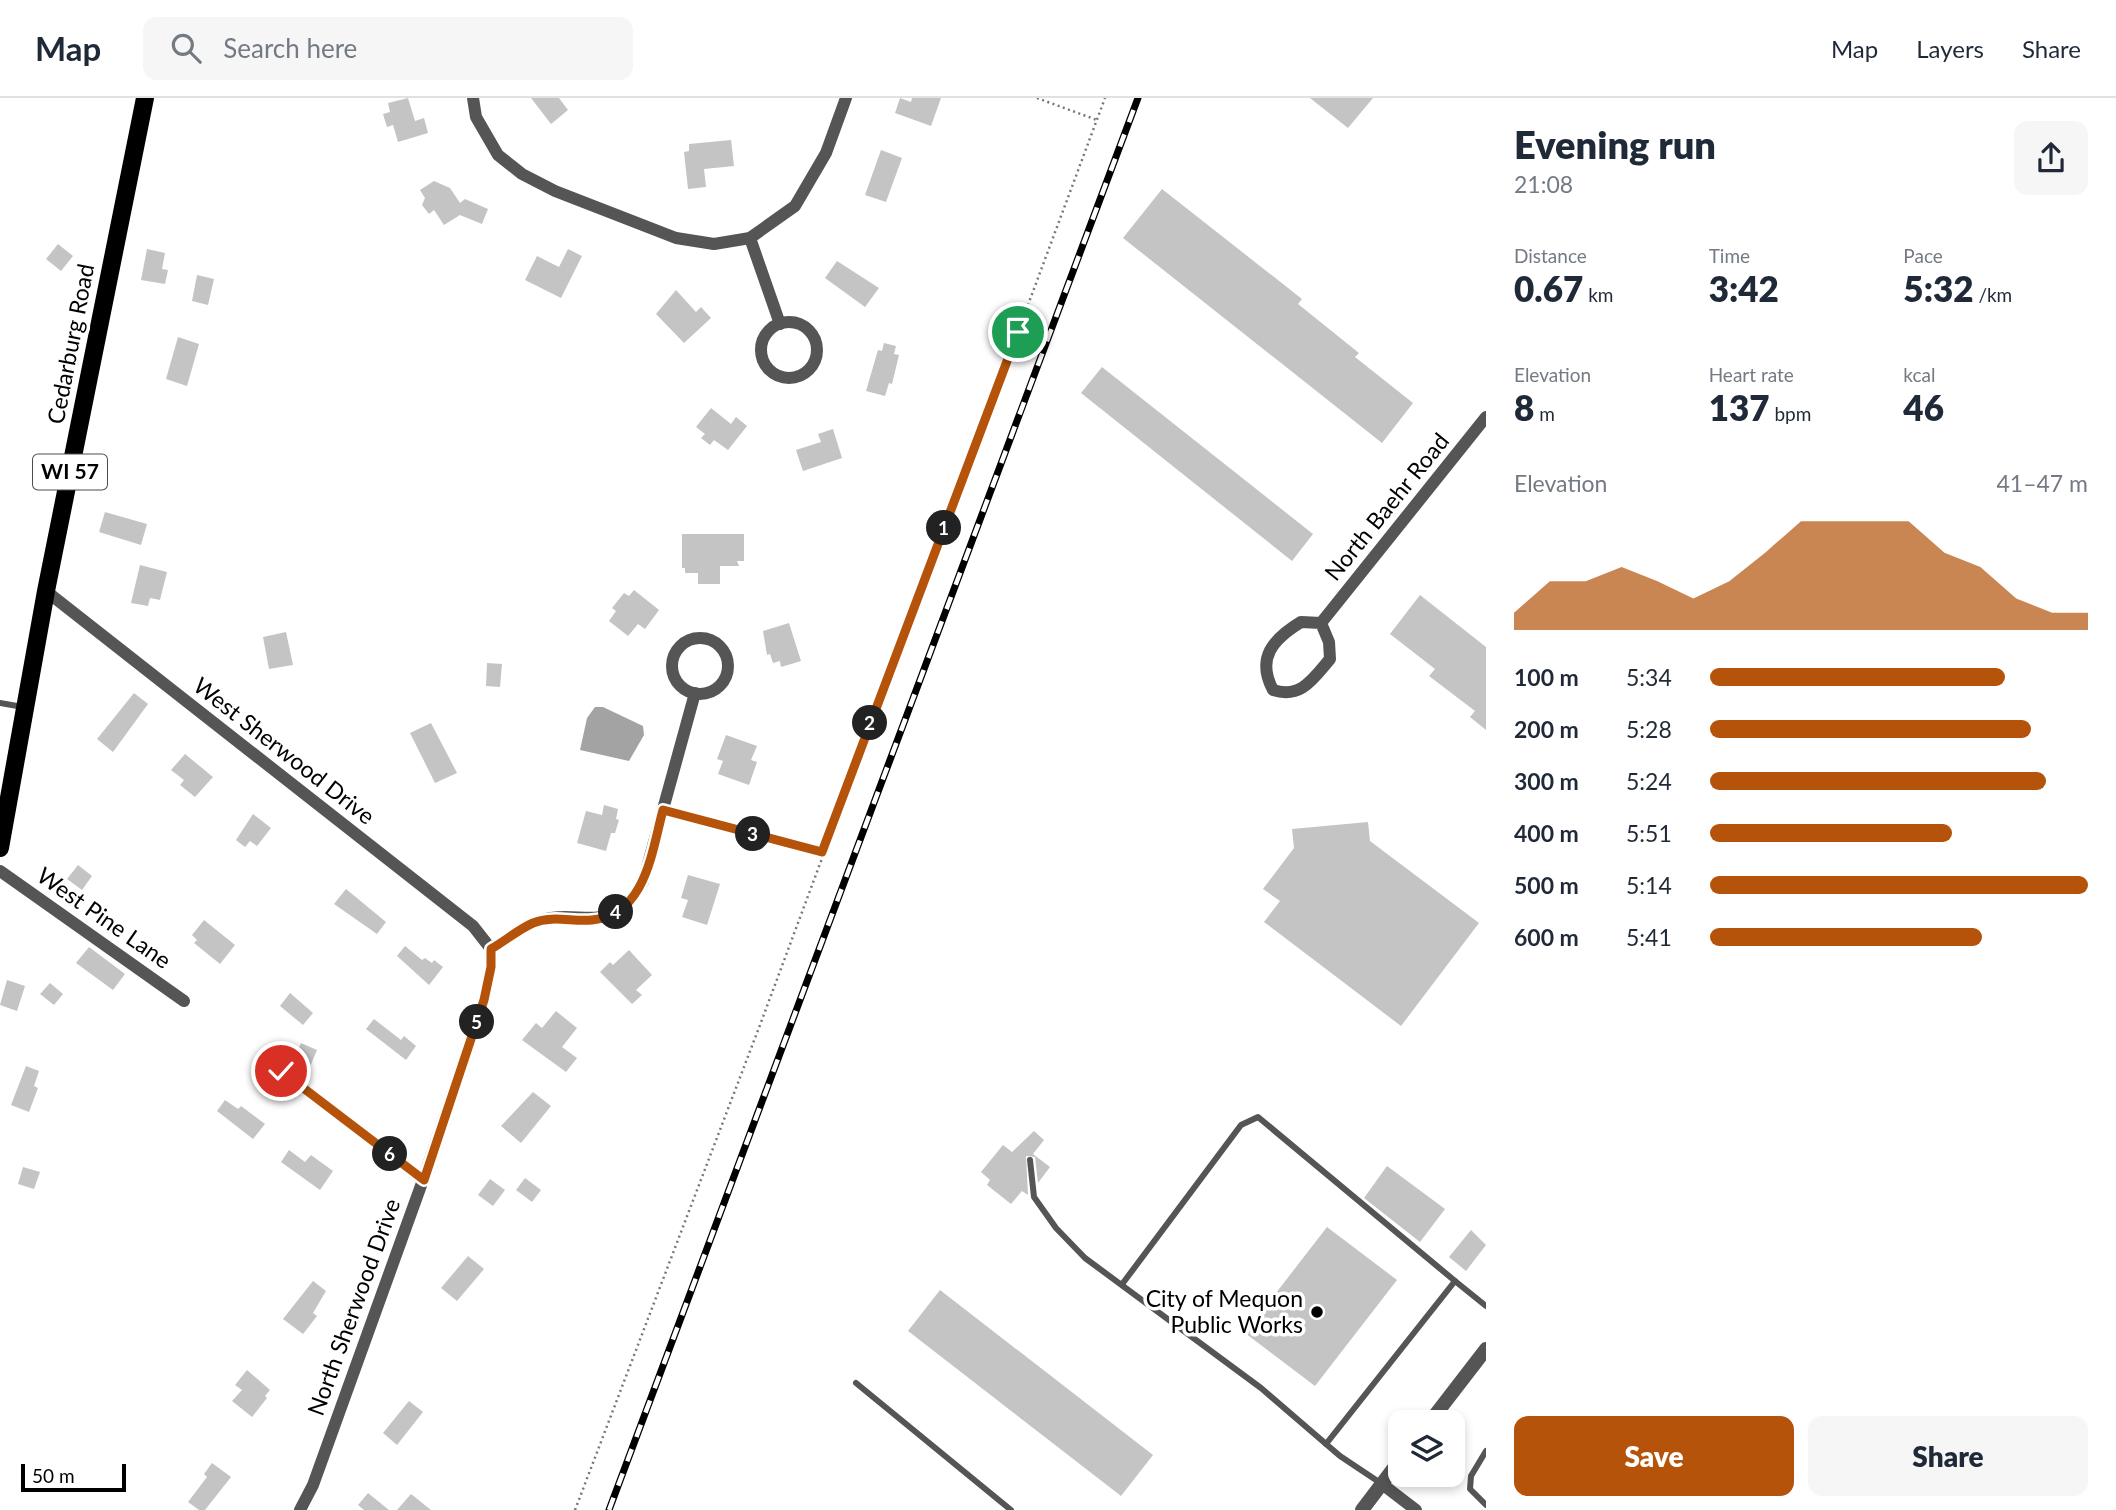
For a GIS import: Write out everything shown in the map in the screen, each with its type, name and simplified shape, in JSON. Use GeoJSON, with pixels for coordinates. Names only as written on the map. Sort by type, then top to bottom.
{"type":"FeatureCollection","features":[{"type":"Feature","properties":{"kind":"main road","name":"Cedarburg Road"},"geometry":{"type":"LineString","coordinates":[[0,848],[46,591],[145,98]]}},
{"type":"Feature","properties":{"kind":"street"},"geometry":{"type":"LineString","coordinates":[[473,98],[476,117],[498,155],[522,174],[555,191],[676,238],[714,244],[750,237],[795,206],[826,153],[846,98]]}},
{"type":"Feature","properties":{"kind":"street"},"geometry":{"type":"LineString","coordinates":[[750,237],[779,324]]}},
{"type":"Feature","properties":{"kind":"street"},"geometry":{"type":"LineString","coordinates":[[779,324],[797,324],[805,328],[815,342],[817,351],[811,367],[796,377],[778,376],[764,363],[761,354],[765,336],[779,324]]}},
{"type":"Feature","properties":{"kind":"street","name":"North Baehr Road"},"geometry":{"type":"LineString","coordinates":[[1321,623],[1486,416]]}},
{"type":"Feature","properties":{"kind":"street","name":"West Sherwood Drive"},"geometry":{"type":"LineString","coordinates":[[46,591],[473,926],[491,949]]}},
{"type":"Feature","properties":{"kind":"street"},"geometry":{"type":"LineString","coordinates":[[1301,622],[1321,623],[1329,642],[1330,659],[1305,689],[1284,694],[1273,690],[1264,674],[1266,655],[1284,633],[1301,622]]}},
{"type":"Feature","properties":{"kind":"street"},"geometry":{"type":"LineString","coordinates":[[707,639],[716,642],[727,658],[726,676],[713,690],[695,693],[686,689],[675,676],[673,659],[677,651],[690,640],[707,639]]}},
{"type":"Feature","properties":{"kind":"street"},"geometry":{"type":"LineString","coordinates":[[491,949],[533,923],[557,918],[602,918],[632,900],[643,882],[695,693]]}},
{"type":"Feature","properties":{"kind":"street","name":"West Pine Lane"},"geometry":{"type":"LineString","coordinates":[[0,870],[184,1001]]}},
{"type":"Feature","properties":{"kind":"street","name":"North Sherwood Drive"},"geometry":{"type":"LineString","coordinates":[[300,1510],[313,1485],[424,1180],[484,1000],[491,967],[491,949]]}},
{"type":"Feature","properties":{"kind":"street"},"geometry":{"type":"LineString","coordinates":[[281,1071],[424,1180]]}},
{"type":"Feature","properties":{"kind":"street"},"geometry":{"type":"LineString","coordinates":[[1440,1410],[1483,1359]]}},
{"type":"Feature","properties":{"kind":"street"},"geometry":{"type":"LineString","coordinates":[[1362,1510],[1388,1476]]}},
{"type":"Feature","properties":{"kind":"street"},"geometry":{"type":"LineString","coordinates":[[1382,1484],[1416,1510]]}},
{"type":"Feature","properties":{"kind":"lane"},"geometry":{"type":"LineString","coordinates":[[0,703],[25,708]]}},
{"type":"Feature","properties":{"kind":"lane"},"geometry":{"type":"LineString","coordinates":[[1123,1283],[1241,1125],[1258,1117],[1486,1306]]}},
{"type":"Feature","properties":{"kind":"lane"},"geometry":{"type":"LineString","coordinates":[[1030,1160],[1034,1197],[1056,1228],[1085,1258],[1123,1283],[1261,1388],[1326,1444],[1382,1484]]}},
{"type":"Feature","properties":{"kind":"lane"},"geometry":{"type":"LineString","coordinates":[[1326,1444],[1455,1281]]}},
{"type":"Feature","properties":{"kind":"lane"},"geometry":{"type":"LineString","coordinates":[[856,1383],[1012,1510]]}},
{"type":"Feature","properties":{"kind":"lane"},"geometry":{"type":"LineString","coordinates":[[1486,1451],[1471,1476],[1470,1489],[1486,1505]]}},
{"type":"Feature","properties":{"kind":"path"},"geometry":{"type":"LineString","coordinates":[[1037,98],[1097,120]]}},
{"type":"Feature","properties":{"kind":"path"},"geometry":{"type":"LineString","coordinates":[[575,1510],[760,1025],[822,852],[1105,98]]}},
{"type":"Feature","properties":{"kind":"path"},"geometry":{"type":"LineString","coordinates":[[663,810],[822,852]]}},
{"type":"Feature","properties":{"kind":"shaded area"},"geometry":{"type":"Polygon","coordinates":[[[595,707],[603,707],[643,726],[644,735],[629,761],[580,750],[587,718],[595,707]]]}},
{"type":"Feature","properties":{"kind":"building"},"geometry":{"type":"Polygon","coordinates":[[[408,98],[415,121],[424,118],[428,133],[398,142],[393,125],[387,127],[383,114],[390,112],[388,103],[408,98]]]}},
{"type":"Feature","properties":{"kind":"building"},"geometry":{"type":"Polygon","coordinates":[[[531,98],[559,98],[568,110],[551,124],[531,98]]]}},
{"type":"Feature","properties":{"kind":"building"},"geometry":{"type":"Polygon","coordinates":[[[900,98],[911,102],[912,98],[941,98],[931,126],[895,113],[900,98]]]}},
{"type":"Feature","properties":{"kind":"building"},"geometry":{"type":"Polygon","coordinates":[[[1310,98],[1373,98],[1348,128],[1310,98]]]}},
{"type":"Feature","properties":{"kind":"building"},"geometry":{"type":"Polygon","coordinates":[[[731,140],[734,166],[704,169],[706,187],[688,189],[684,152],[689,151],[689,144],[731,140]]]}},
{"type":"Feature","properties":{"kind":"building"},"geometry":{"type":"Polygon","coordinates":[[[881,150],[902,158],[886,202],[865,195],[881,150]]]}},
{"type":"Feature","properties":{"kind":"building"},"geometry":{"type":"Polygon","coordinates":[[[434,181],[450,188],[460,203],[465,199],[488,209],[482,224],[460,215],[444,225],[434,210],[429,214],[422,205],[425,198],[420,190],[434,181]]]}},
{"type":"Feature","properties":{"kind":"building"},"geometry":{"type":"Polygon","coordinates":[[[1162,189],[1302,299],[1298,304],[1359,353],[1355,357],[1413,403],[1382,443],[1123,238],[1162,189]]]}},
{"type":"Feature","properties":{"kind":"building"},"geometry":{"type":"Polygon","coordinates":[[[58,244],[73,256],[61,271],[46,259],[58,244]]]}},
{"type":"Feature","properties":{"kind":"building"},"geometry":{"type":"Polygon","coordinates":[[[147,249],[165,253],[162,269],[168,270],[165,284],[141,280],[147,249]]]}},
{"type":"Feature","properties":{"kind":"building"},"geometry":{"type":"Polygon","coordinates":[[[568,249],[582,256],[561,298],[525,280],[537,256],[559,267],[568,249]]]}},
{"type":"Feature","properties":{"kind":"building"},"geometry":{"type":"Polygon","coordinates":[[[837,261],[879,288],[865,307],[825,278],[837,261]]]}},
{"type":"Feature","properties":{"kind":"building"},"geometry":{"type":"Polygon","coordinates":[[[197,275],[214,279],[208,305],[192,301],[197,275]]]}},
{"type":"Feature","properties":{"kind":"building"},"geometry":{"type":"Polygon","coordinates":[[[676,290],[696,312],[701,307],[711,318],[684,343],[656,314],[676,290]]]}},
{"type":"Feature","properties":{"kind":"building"},"geometry":{"type":"Polygon","coordinates":[[[178,337],[199,344],[187,386],[166,379],[178,337]]]}},
{"type":"Feature","properties":{"kind":"building"},"geometry":{"type":"Polygon","coordinates":[[[884,343],[896,346],[894,354],[899,355],[892,384],[889,383],[885,396],[866,391],[878,350],[882,351],[884,343]]]}},
{"type":"Feature","properties":{"kind":"building"},"geometry":{"type":"Polygon","coordinates":[[[1102,367],[1313,534],[1292,561],[1081,393],[1102,367]]]}},
{"type":"Feature","properties":{"kind":"building"},"geometry":{"type":"Polygon","coordinates":[[[711,408],[731,424],[736,417],[747,426],[728,450],[714,440],[710,445],[701,438],[705,434],[696,427],[711,408]]]}},
{"type":"Feature","properties":{"kind":"building"},"geometry":{"type":"Polygon","coordinates":[[[833,429],[842,458],[803,471],[796,450],[821,442],[818,434],[833,429]]]}},
{"type":"Feature","properties":{"kind":"building"},"geometry":{"type":"Polygon","coordinates":[[[105,512],[147,524],[141,545],[99,532],[105,512]]]}},
{"type":"Feature","properties":{"kind":"building"},"geometry":{"type":"Polygon","coordinates":[[[682,534],[744,534],[744,561],[737,561],[739,566],[720,566],[720,584],[698,584],[698,573],[685,573],[685,568],[682,568],[682,534]]]}},
{"type":"Feature","properties":{"kind":"building"},"geometry":{"type":"Polygon","coordinates":[[[140,565],[167,572],[160,600],[150,598],[148,606],[131,603],[140,565]]]}},
{"type":"Feature","properties":{"kind":"building"},"geometry":{"type":"Polygon","coordinates":[[[634,590],[659,610],[645,629],[638,624],[628,636],[609,621],[616,611],[612,608],[624,593],[629,596],[634,590]]]}},
{"type":"Feature","properties":{"kind":"building"},"geometry":{"type":"Polygon","coordinates":[[[1420,595],[1486,647],[1486,730],[1470,717],[1475,711],[1429,676],[1435,669],[1390,634],[1420,595]]]}},
{"type":"Feature","properties":{"kind":"building"},"geometry":{"type":"Polygon","coordinates":[[[789,623],[801,661],[781,667],[780,661],[773,663],[770,654],[767,655],[763,631],[789,623]]]}},
{"type":"Feature","properties":{"kind":"building"},"geometry":{"type":"Polygon","coordinates":[[[286,632],[293,665],[269,669],[263,637],[286,632]]]}},
{"type":"Feature","properties":{"kind":"building"},"geometry":{"type":"Polygon","coordinates":[[[487,663],[502,664],[500,687],[486,686],[487,663]]]}},
{"type":"Feature","properties":{"kind":"building"},"geometry":{"type":"Polygon","coordinates":[[[134,693],[148,704],[113,752],[97,739],[134,693]]]}},
{"type":"Feature","properties":{"kind":"building"},"geometry":{"type":"Polygon","coordinates":[[[431,723],[457,773],[435,783],[410,733],[431,723]]]}},
{"type":"Feature","properties":{"kind":"building"},"geometry":{"type":"Polygon","coordinates":[[[726,735],[757,746],[751,760],[757,762],[749,785],[718,774],[723,761],[717,759],[726,735]]]}},
{"type":"Feature","properties":{"kind":"building"},"geometry":{"type":"Polygon","coordinates":[[[185,754],[213,777],[195,797],[180,785],[184,780],[171,770],[185,754]]]}},
{"type":"Feature","properties":{"kind":"building"},"geometry":{"type":"Polygon","coordinates":[[[604,805],[618,809],[616,819],[619,820],[615,833],[611,833],[606,851],[577,843],[586,811],[602,815],[604,805]]]}},
{"type":"Feature","properties":{"kind":"building"},"geometry":{"type":"Polygon","coordinates":[[[253,814],[271,828],[257,846],[250,841],[245,847],[236,840],[253,814]]]}},
{"type":"Feature","properties":{"kind":"building"},"geometry":{"type":"Polygon","coordinates":[[[1368,822],[1370,841],[1479,923],[1401,1026],[1264,922],[1280,901],[1263,889],[1294,848],[1292,829],[1368,822]]]}},
{"type":"Feature","properties":{"kind":"building"},"geometry":{"type":"Polygon","coordinates":[[[78,865],[92,876],[82,890],[67,879],[78,865]]]}},
{"type":"Feature","properties":{"kind":"building"},"geometry":{"type":"Polygon","coordinates":[[[688,875],[720,884],[707,925],[682,917],[688,900],[681,898],[688,875]]]}},
{"type":"Feature","properties":{"kind":"building"},"geometry":{"type":"Polygon","coordinates":[[[346,889],[386,922],[377,934],[334,904],[346,889]]]}},
{"type":"Feature","properties":{"kind":"building"},"geometry":{"type":"Polygon","coordinates":[[[204,920],[235,945],[220,964],[194,943],[197,940],[192,935],[204,920]]]}},
{"type":"Feature","properties":{"kind":"building"},"geometry":{"type":"Polygon","coordinates":[[[405,946],[422,960],[425,958],[432,963],[434,960],[443,967],[429,985],[397,956],[405,946]]]}},
{"type":"Feature","properties":{"kind":"building"},"geometry":{"type":"Polygon","coordinates":[[[89,947],[125,974],[113,990],[76,963],[89,947]]]}},
{"type":"Feature","properties":{"kind":"building"},"geometry":{"type":"Polygon","coordinates":[[[629,950],[652,975],[636,990],[642,995],[632,1004],[600,972],[610,962],[613,965],[629,950]]]}},
{"type":"Feature","properties":{"kind":"building"},"geometry":{"type":"Polygon","coordinates":[[[7,980],[25,986],[17,1011],[0,1005],[7,980]]]}},
{"type":"Feature","properties":{"kind":"building"},"geometry":{"type":"Polygon","coordinates":[[[50,983],[63,994],[54,1005],[40,994],[50,983]]]}},
{"type":"Feature","properties":{"kind":"building"},"geometry":{"type":"Polygon","coordinates":[[[290,993],[313,1013],[303,1025],[280,1006],[290,993]]]}},
{"type":"Feature","properties":{"kind":"building"},"geometry":{"type":"Polygon","coordinates":[[[556,1011],[577,1028],[562,1047],[577,1058],[566,1072],[522,1040],[536,1023],[542,1028],[556,1011]]]}},
{"type":"Feature","properties":{"kind":"building"},"geometry":{"type":"Polygon","coordinates":[[[374,1019],[401,1040],[404,1036],[416,1046],[406,1060],[366,1029],[374,1019]]]}},
{"type":"Feature","properties":{"kind":"building"},"geometry":{"type":"Polygon","coordinates":[[[301,1043],[317,1050],[309,1069],[293,1062],[301,1043]]]}},
{"type":"Feature","properties":{"kind":"building"},"geometry":{"type":"Polygon","coordinates":[[[26,1066],[39,1071],[34,1086],[38,1088],[29,1112],[11,1105],[26,1066]]]}},
{"type":"Feature","properties":{"kind":"building"},"geometry":{"type":"Polygon","coordinates":[[[533,1092],[551,1106],[521,1143],[501,1126],[533,1092]]]}},
{"type":"Feature","properties":{"kind":"building"},"geometry":{"type":"Polygon","coordinates":[[[225,1100],[238,1109],[241,1106],[265,1124],[253,1139],[217,1111],[225,1100]]]}},
{"type":"Feature","properties":{"kind":"building"},"geometry":{"type":"Polygon","coordinates":[[[1034,1131],[1044,1140],[1033,1154],[1050,1167],[1038,1183],[1035,1157],[1026,1156],[1028,1195],[1022,1191],[1011,1204],[987,1185],[990,1180],[981,1172],[1003,1145],[1012,1152],[1034,1131]]]}},
{"type":"Feature","properties":{"kind":"building"},"geometry":{"type":"Polygon","coordinates":[[[289,1150],[305,1162],[311,1155],[333,1171],[320,1190],[281,1162],[289,1150]]]}},
{"type":"Feature","properties":{"kind":"building"},"geometry":{"type":"Polygon","coordinates":[[[1387,1166],[1445,1209],[1420,1242],[1364,1198],[1387,1166]]]}},
{"type":"Feature","properties":{"kind":"building"},"geometry":{"type":"Polygon","coordinates":[[[23,1167],[40,1172],[34,1189],[18,1184],[23,1167]]]}},
{"type":"Feature","properties":{"kind":"building"},"geometry":{"type":"Polygon","coordinates":[[[525,1178],[541,1190],[532,1202],[516,1190],[525,1178]]]}},
{"type":"Feature","properties":{"kind":"building"},"geometry":{"type":"Polygon","coordinates":[[[490,1179],[505,1190],[493,1206],[478,1195],[490,1179]]]}},
{"type":"Feature","properties":{"kind":"building","name":"City of Mequon Public Works"},"geometry":{"type":"Polygon","coordinates":[[[1327,1227],[1397,1280],[1315,1386],[1245,1333],[1327,1227]]]}},
{"type":"Feature","properties":{"kind":"building"},"geometry":{"type":"Polygon","coordinates":[[[1471,1230],[1486,1245],[1466,1271],[1449,1257],[1471,1230]]]}},
{"type":"Feature","properties":{"kind":"building"},"geometry":{"type":"Polygon","coordinates":[[[468,1256],[484,1269],[457,1301],[441,1288],[468,1256]]]}},
{"type":"Feature","properties":{"kind":"building"},"geometry":{"type":"Polygon","coordinates":[[[313,1281],[326,1291],[313,1313],[317,1316],[303,1334],[283,1319],[313,1281]]]}},
{"type":"Feature","properties":{"kind":"building"},"geometry":{"type":"Polygon","coordinates":[[[940,1290],[1153,1455],[1121,1496],[908,1331],[940,1290]]]}},
{"type":"Feature","properties":{"kind":"building"},"geometry":{"type":"Polygon","coordinates":[[[247,1370],[270,1390],[252,1417],[232,1401],[242,1390],[235,1385],[247,1370]]]}},
{"type":"Feature","properties":{"kind":"building"},"geometry":{"type":"Polygon","coordinates":[[[409,1401],[423,1412],[397,1445],[383,1433],[409,1401]]]}},
{"type":"Feature","properties":{"kind":"building"},"geometry":{"type":"Polygon","coordinates":[[[212,1463],[231,1477],[205,1510],[199,1510],[188,1502],[207,1477],[204,1474],[212,1463]]]}},
{"type":"Feature","properties":{"kind":"building"},"geometry":{"type":"Polygon","coordinates":[[[368,1493],[389,1510],[364,1510],[358,1505],[368,1493]]]}},
{"type":"Feature","properties":{"kind":"building"},"geometry":{"type":"Polygon","coordinates":[[[411,1494],[431,1510],[397,1510],[411,1494]]]}},
{"type":"Feature","properties":{"kind":"railway"},"geometry":{"type":"LineString","coordinates":[[609,1510],[1138,98]]}},
{"type":"Feature","properties":{"kind":"place","name":"City of Mequon Public Works"},"geometry":{"type":"Point","coordinates":[1317,1312]}},
{"type":"Feature","properties":{"kind":"route"},"geometry":{"type":"LineString","coordinates":[[281,1071],[424,1180],[484,1000],[491,967],[491,949],[533,923],[557,918],[602,918],[617,912],[632,900],[643,882],[663,810],[822,852],[1018,332]]}}]}
